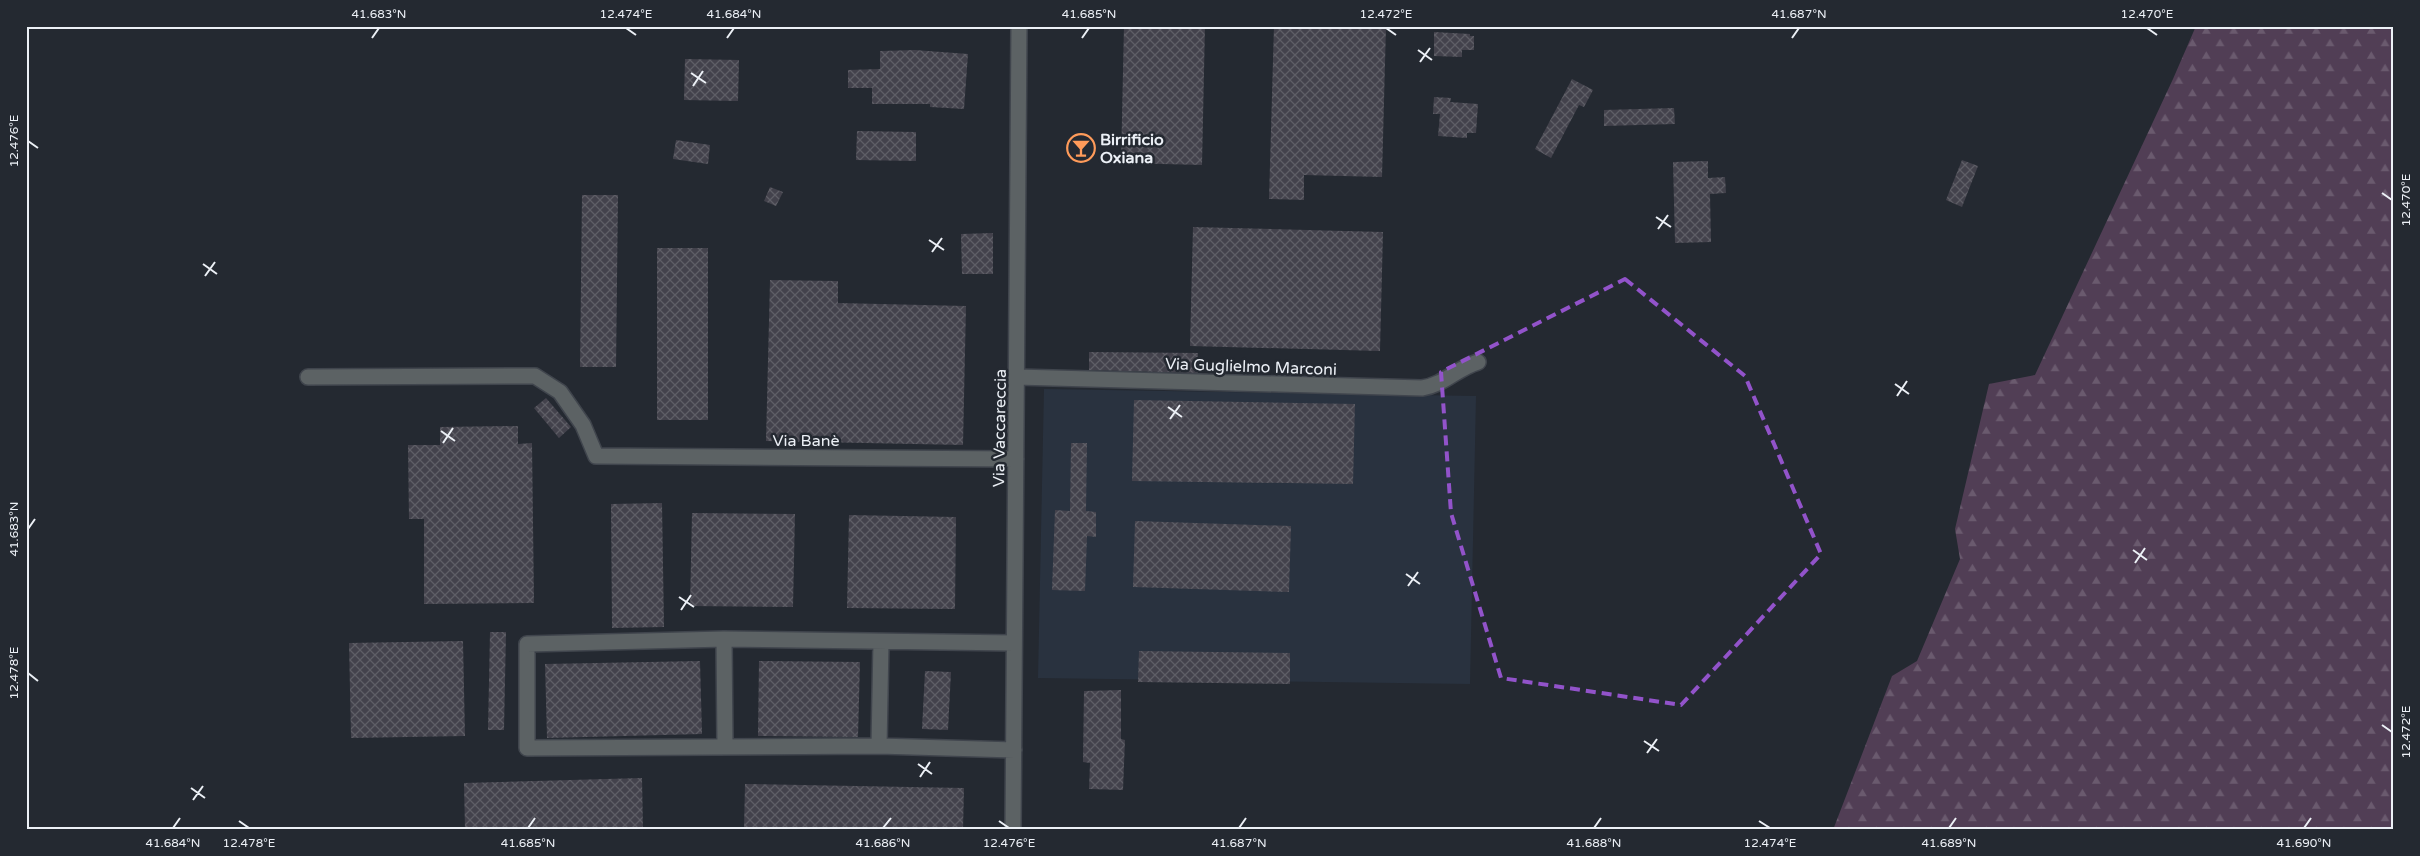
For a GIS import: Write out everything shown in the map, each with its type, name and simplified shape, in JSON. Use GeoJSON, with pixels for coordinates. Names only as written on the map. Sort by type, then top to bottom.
{"type":"FeatureCollection","features":[{"type":"Feature","properties":{"kind":"street","name":"Via Vaccareccia"},"geometry":{"type":"LineString","coordinates":[[1013,830],[1020,26]]}},
{"type":"Feature","properties":{"kind":"street","name":"Via Guglielmo Marconi"},"geometry":{"type":"LineString","coordinates":[[1017,376],[1422,388],[1441,383],[1466,366],[1478,362]]}},
{"type":"Feature","properties":{"kind":"street","name":"Via Banè"},"geometry":{"type":"LineString","coordinates":[[308,377],[535,376],[560,392],[582,425],[596,456],[1016,459]]}},
{"type":"Feature","properties":{"kind":"street"},"geometry":{"type":"LineString","coordinates":[[1014,643],[724,639],[526,644],[527,748],[725,745],[879,746],[1014,750]]}},
{"type":"Feature","properties":{"kind":"street"},"geometry":{"type":"LineString","coordinates":[[724,639],[725,745]]}},
{"type":"Feature","properties":{"kind":"street"},"geometry":{"type":"LineString","coordinates":[[879,746],[881,642]]}},
{"type":"Feature","properties":{"kind":"highlighted area"},"geometry":{"type":"Polygon","coordinates":[[[1625,279],[1745,376],[1821,554],[1681,705],[1501,678],[1451,513],[1441,372],[1625,279]]]}},
{"type":"Feature","properties":{"kind":"shaded area"},"geometry":{"type":"Polygon","coordinates":[[[1044,389],[1476,396],[1470,684],[1038,678],[1044,389]]]}},
{"type":"Feature","properties":{"kind":"green space"},"geometry":{"type":"Polygon","coordinates":[[[2196,26],[2394,26],[2394,830],[1833,830],[1892,676],[1917,661],[1960,559],[1955,529],[1989,384],[2035,375],[2196,26]]]}},
{"type":"Feature","properties":{"kind":"building"},"geometry":{"type":"Polygon","coordinates":[[[1124,26],[1205,26],[1202,165],[1121,163],[1124,26]]]}},
{"type":"Feature","properties":{"kind":"building"},"geometry":{"type":"Polygon","coordinates":[[[1274,26],[1386,26],[1382,177],[1304,175],[1304,200],[1269,199],[1274,26]]]}},
{"type":"Feature","properties":{"kind":"building"},"geometry":{"type":"Polygon","coordinates":[[[1434,32],[1470,34],[1470,36],[1474,36],[1474,50],[1462,50],[1462,57],[1434,56],[1434,32]]]}},
{"type":"Feature","properties":{"kind":"building"},"geometry":{"type":"Polygon","coordinates":[[[915,50],[968,54],[964,109],[930,107],[930,104],[872,104],[872,88],[848,88],[848,70],[880,69],[880,51],[915,50]]]}},
{"type":"Feature","properties":{"kind":"building"},"geometry":{"type":"Polygon","coordinates":[[[685,59],[739,60],[738,101],[684,100],[685,59]]]}},
{"type":"Feature","properties":{"kind":"building"},"geometry":{"type":"Polygon","coordinates":[[[1572,79],[1593,90],[1584,107],[1579,105],[1551,158],[1535,149],[1572,79]]]}},
{"type":"Feature","properties":{"kind":"building"},"geometry":{"type":"Polygon","coordinates":[[[1434,97],[1451,98],[1450,102],[1478,104],[1476,133],[1467,133],[1467,138],[1438,136],[1440,114],[1433,114],[1434,97]]]}},
{"type":"Feature","properties":{"kind":"building"},"geometry":{"type":"Polygon","coordinates":[[[1674,108],[1675,124],[1604,126],[1604,110],[1674,108]]]}},
{"type":"Feature","properties":{"kind":"building"},"geometry":{"type":"Polygon","coordinates":[[[857,131],[916,132],[916,161],[856,160],[857,131]]]}},
{"type":"Feature","properties":{"kind":"building"},"geometry":{"type":"Polygon","coordinates":[[[676,140],[710,145],[708,164],[673,159],[676,140]]]}},
{"type":"Feature","properties":{"kind":"building"},"geometry":{"type":"Polygon","coordinates":[[[1962,160],[1978,166],[1962,207],[1946,200],[1962,160]]]}},
{"type":"Feature","properties":{"kind":"building"},"geometry":{"type":"Polygon","coordinates":[[[1708,161],[1708,178],[1725,177],[1726,193],[1710,194],[1711,242],[1675,243],[1673,162],[1708,161]]]}},
{"type":"Feature","properties":{"kind":"building"},"geometry":{"type":"Polygon","coordinates":[[[770,187],[783,192],[776,206],[764,201],[770,187]]]}},
{"type":"Feature","properties":{"kind":"building"},"geometry":{"type":"Polygon","coordinates":[[[582,195],[618,195],[616,367],[580,367],[582,195]]]}},
{"type":"Feature","properties":{"kind":"building"},"geometry":{"type":"Polygon","coordinates":[[[1193,227],[1383,232],[1380,351],[1190,346],[1193,227]]]}},
{"type":"Feature","properties":{"kind":"building"},"geometry":{"type":"Polygon","coordinates":[[[993,233],[993,274],[962,274],[961,234],[993,233]]]}},
{"type":"Feature","properties":{"kind":"building"},"geometry":{"type":"Polygon","coordinates":[[[657,248],[708,248],[708,420],[657,420],[657,248]]]}},
{"type":"Feature","properties":{"kind":"building"},"geometry":{"type":"Polygon","coordinates":[[[770,280],[838,281],[838,303],[966,306],[963,445],[766,441],[770,280]]]}},
{"type":"Feature","properties":{"kind":"building"},"geometry":{"type":"Polygon","coordinates":[[[1089,352],[1198,353],[1198,373],[1089,370],[1089,352]]]}},
{"type":"Feature","properties":{"kind":"building"},"geometry":{"type":"Polygon","coordinates":[[[546,398],[571,427],[559,438],[534,408],[546,398]]]}},
{"type":"Feature","properties":{"kind":"building"},"geometry":{"type":"Polygon","coordinates":[[[1134,400],[1355,404],[1353,484],[1132,481],[1134,400]]]}},
{"type":"Feature","properties":{"kind":"building"},"geometry":{"type":"Polygon","coordinates":[[[518,426],[518,444],[532,443],[534,603],[424,604],[424,519],[409,519],[408,445],[440,445],[440,427],[518,426]]]}},
{"type":"Feature","properties":{"kind":"building"},"geometry":{"type":"Polygon","coordinates":[[[1071,443],[1087,443],[1086,511],[1096,512],[1096,537],[1087,536],[1085,591],[1052,590],[1055,510],[1070,511],[1071,443]]]}},
{"type":"Feature","properties":{"kind":"building"},"geometry":{"type":"Polygon","coordinates":[[[662,503],[664,627],[612,628],[611,504],[662,503]]]}},
{"type":"Feature","properties":{"kind":"building"},"geometry":{"type":"Polygon","coordinates":[[[692,513],[795,514],[793,607],[690,606],[692,513]]]}},
{"type":"Feature","properties":{"kind":"building"},"geometry":{"type":"Polygon","coordinates":[[[849,515],[956,517],[955,609],[847,608],[849,515]]]}},
{"type":"Feature","properties":{"kind":"building"},"geometry":{"type":"Polygon","coordinates":[[[1135,521],[1291,526],[1289,592],[1133,587],[1135,521]]]}},
{"type":"Feature","properties":{"kind":"building"},"geometry":{"type":"Polygon","coordinates":[[[490,632],[506,632],[504,730],[488,730],[490,632]]]}},
{"type":"Feature","properties":{"kind":"building"},"geometry":{"type":"Polygon","coordinates":[[[463,641],[465,736],[351,738],[349,643],[463,641]]]}},
{"type":"Feature","properties":{"kind":"building"},"geometry":{"type":"Polygon","coordinates":[[[1139,651],[1290,653],[1290,684],[1138,682],[1139,651]]]}},
{"type":"Feature","properties":{"kind":"building"},"geometry":{"type":"Polygon","coordinates":[[[700,661],[702,734],[547,738],[545,664],[700,661]]]}},
{"type":"Feature","properties":{"kind":"building"},"geometry":{"type":"Polygon","coordinates":[[[759,661],[860,662],[858,737],[758,736],[759,661]]]}},
{"type":"Feature","properties":{"kind":"building"},"geometry":{"type":"Polygon","coordinates":[[[925,671],[951,672],[948,730],[922,729],[925,671]]]}},
{"type":"Feature","properties":{"kind":"building"},"geometry":{"type":"Polygon","coordinates":[[[1121,690],[1121,739],[1125,740],[1123,790],[1089,789],[1090,763],[1083,762],[1084,691],[1121,690]]]}},
{"type":"Feature","properties":{"kind":"building"},"geometry":{"type":"Polygon","coordinates":[[[642,778],[643,830],[465,830],[464,783],[642,778]]]}},
{"type":"Feature","properties":{"kind":"building"},"geometry":{"type":"Polygon","coordinates":[[[745,784],[964,788],[963,830],[744,830],[745,784]]]}},
{"type":"Feature","properties":{"kind":"place","name":"Birrificio Oxiana"},"geometry":{"type":"Point","coordinates":[1081,148]}}]}
